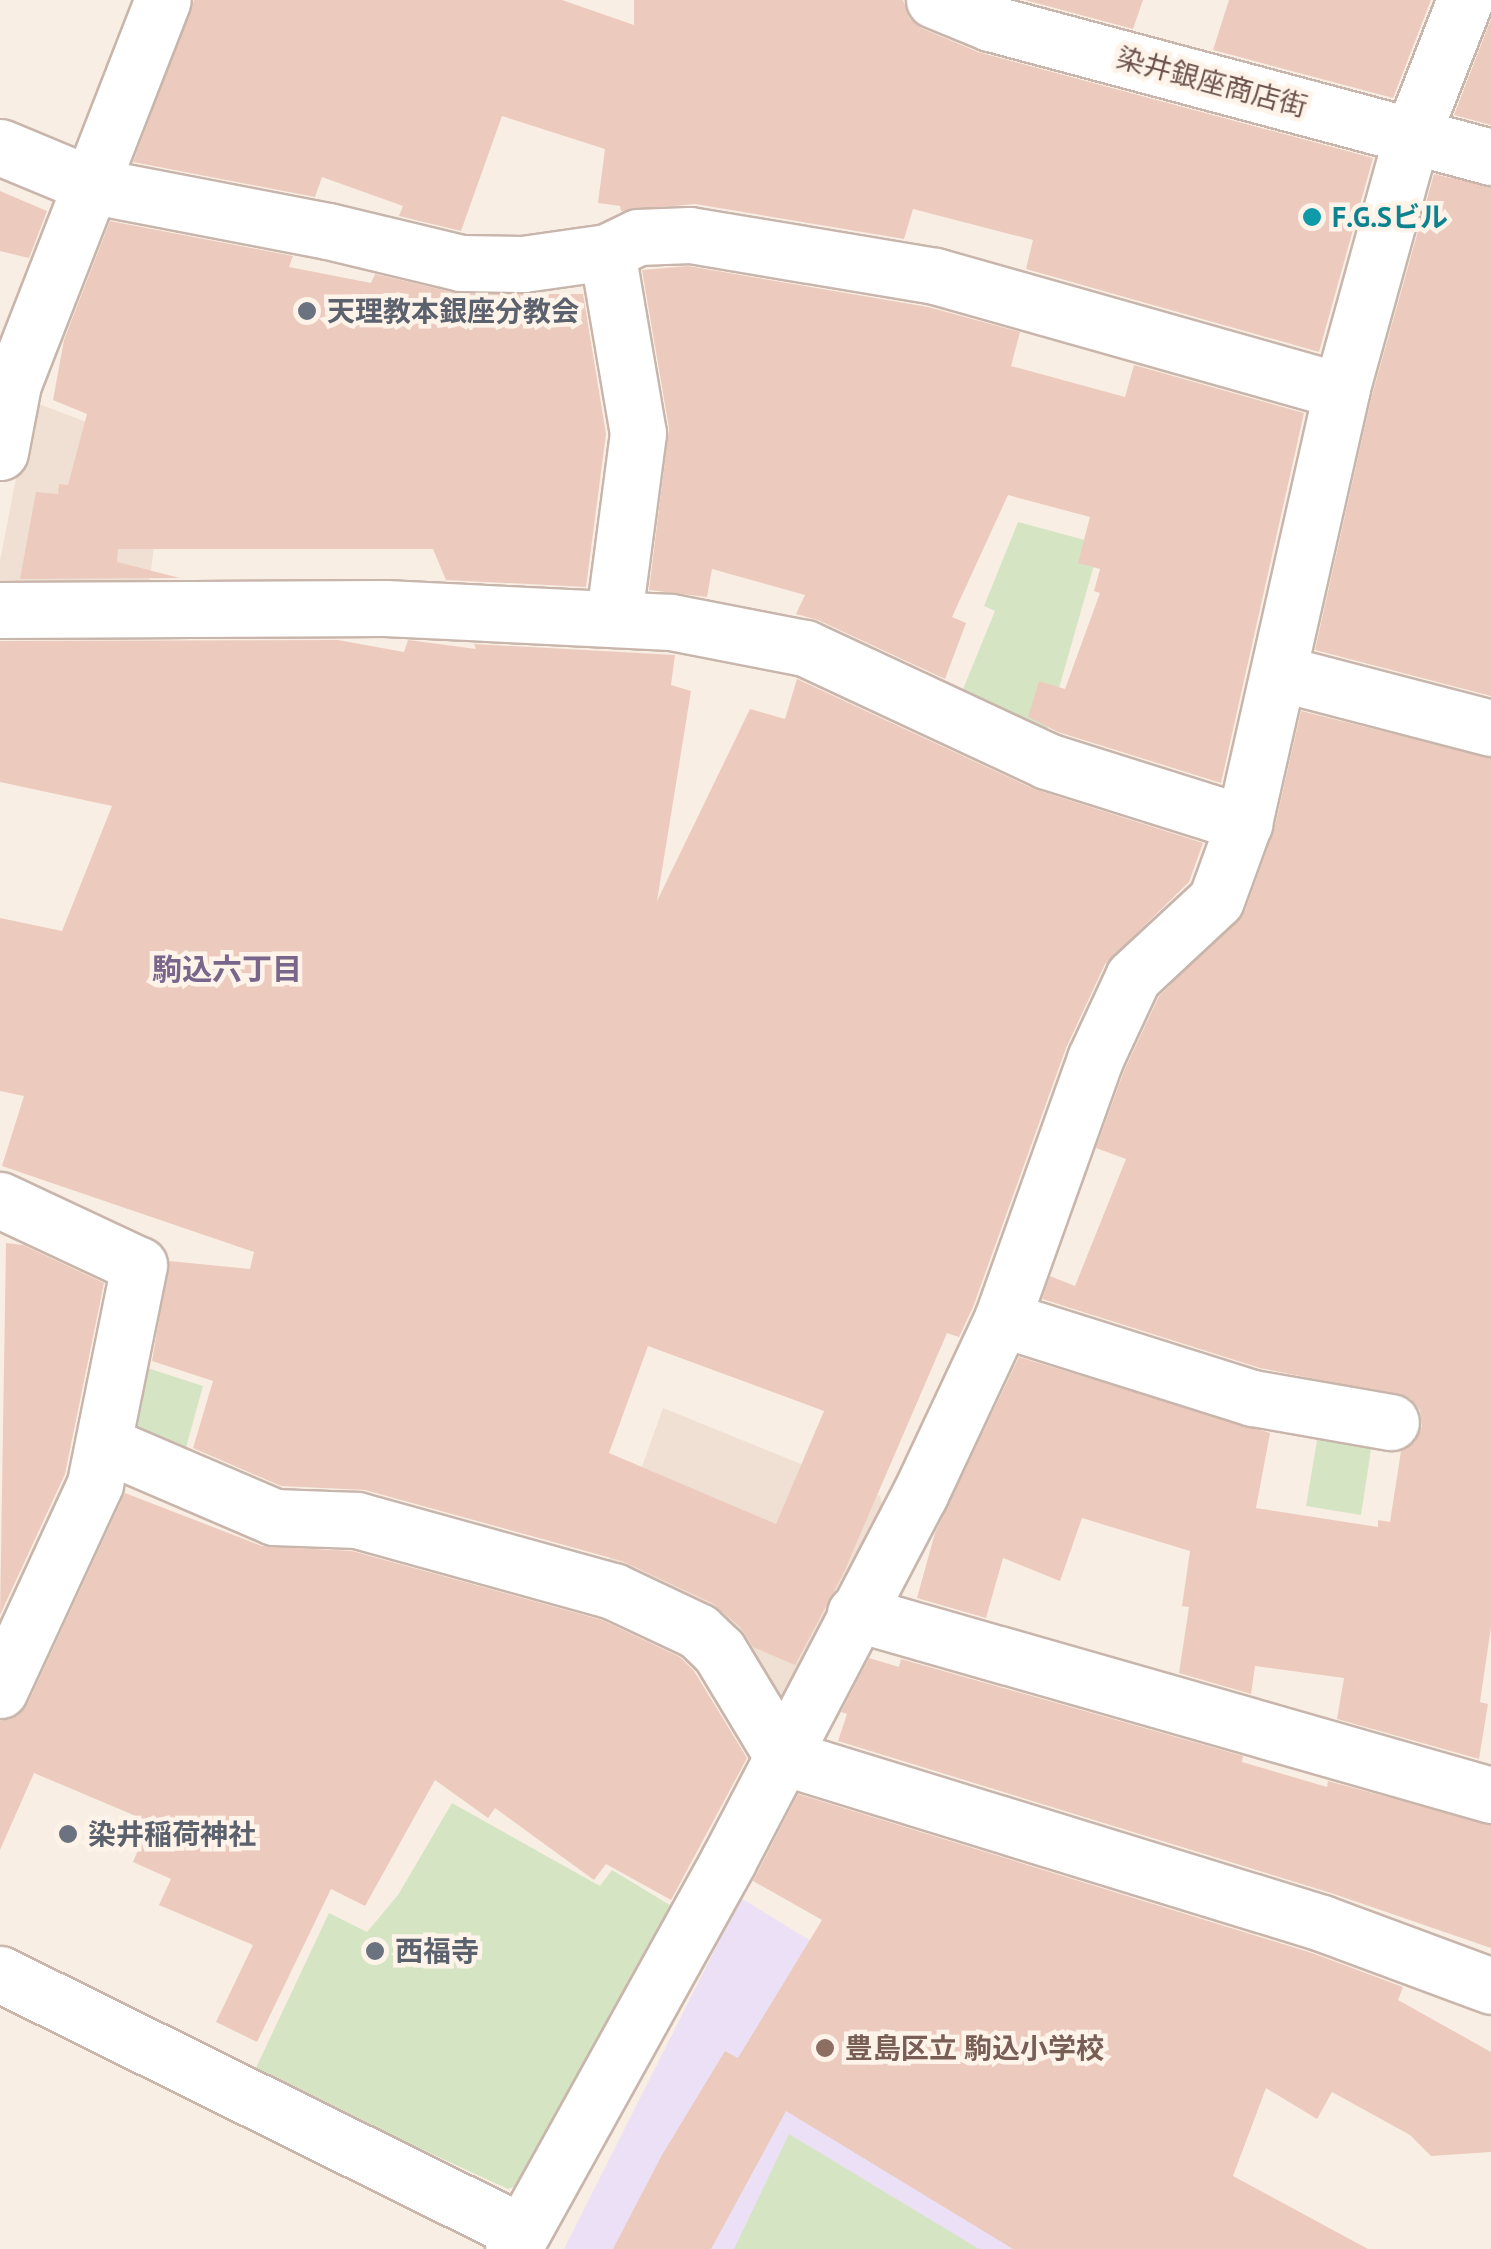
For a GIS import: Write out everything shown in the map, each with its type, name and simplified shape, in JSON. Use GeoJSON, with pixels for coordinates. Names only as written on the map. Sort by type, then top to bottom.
{"type":"FeatureCollection","features":[{"type":"Feature","properties":{"kind":"street"},"geometry":{"type":"LineString","coordinates":[[0,452],[13,384],[94,186],[162,0]]}},
{"type":"Feature","properties":{"kind":"street","name":"染井銀座商店街"},"geometry":{"type":"LineString","coordinates":[[934,0],[990,23],[1491,158]]}},
{"type":"Feature","properties":{"kind":"street"},"geometry":{"type":"LineString","coordinates":[[0,1974],[517,2241],[783,1757],[920,1494],[1002,1319],[1095,1059],[1133,977],[1216,900],[1244,823],[1341,390],[1412,135],[1465,0]]}},
{"type":"Feature","properties":{"kind":"street"},"geometry":{"type":"LineString","coordinates":[[0,147],[94,186],[328,231],[461,264],[523,264],[607,252],[638,237],[690,236],[935,276],[1341,390]]}},
{"type":"Feature","properties":{"kind":"street"},"geometry":{"type":"LineString","coordinates":[[607,252],[638,433],[614,616]]}},
{"type":"Feature","properties":{"kind":"street"},"geometry":{"type":"LineString","coordinates":[[0,610],[384,608],[614,616],[671,622],[805,648],[1048,762],[1244,823]]}},
{"type":"Feature","properties":{"kind":"street"},"geometry":{"type":"LineString","coordinates":[[1280,673],[1491,728]]}},
{"type":"Feature","properties":{"kind":"street"},"geometry":{"type":"LineString","coordinates":[[0,1200],[139,1265],[95,1484],[0,1690]]}},
{"type":"Feature","properties":{"kind":"street"},"geometry":{"type":"LineString","coordinates":[[1002,1319],[1253,1398],[1391,1422]]}},
{"type":"Feature","properties":{"kind":"street"},"geometry":{"type":"LineString","coordinates":[[104,1444],[274,1517],[356,1520],[613,1591],[698,1631],[719,1651],[783,1757],[1322,1923],[1491,1986]]}},
{"type":"Feature","properties":{"kind":"street"},"geometry":{"type":"LineString","coordinates":[[856,1613],[1491,1795]]}},
{"type":"Feature","properties":{"kind":"shaded area"},"geometry":{"type":"Polygon","coordinates":[[[31,401],[166,452],[148,594],[0,586],[0,561],[31,401]]]}},
{"type":"Feature","properties":{"kind":"shaded area"},"geometry":{"type":"Polygon","coordinates":[[[663,1408],[880,1496],[887,1522],[780,1725],[603,1576],[663,1408]]]}},
{"type":"Feature","properties":{"kind":"shaded area","name":"豊島区立 駒込小学校"},"geometry":{"type":"Polygon","coordinates":[[[741,1898],[1229,2198],[1196,2249],[564,2249],[741,1898]]]}},
{"type":"Feature","properties":{"kind":"green space"},"geometry":{"type":"Polygon","coordinates":[[[1018,522],[1100,544],[1044,741],[957,704],[995,611],[984,606],[1018,522]]]}},
{"type":"Feature","properties":{"kind":"green space"},"geometry":{"type":"Polygon","coordinates":[[[132,1363],[203,1386],[182,1462],[128,1440],[132,1363]]]}},
{"type":"Feature","properties":{"kind":"green space"},"geometry":{"type":"Polygon","coordinates":[[[1318,1434],[1372,1443],[1361,1515],[1306,1506],[1318,1434]]]}},
{"type":"Feature","properties":{"kind":"green space"},"geometry":{"type":"Polygon","coordinates":[[[452,1803],[600,1886],[612,1870],[673,1907],[521,2184],[508,2189],[254,2072],[329,1913],[367,1932],[398,1895],[452,1803]]]}},
{"type":"Feature","properties":{"kind":"green space"},"geometry":{"type":"Polygon","coordinates":[[[789,2134],[979,2249],[734,2249],[789,2134]]]}},
{"type":"Feature","properties":{"kind":"building"},"geometry":{"type":"Polygon","coordinates":[[[194,0],[562,0],[634,25],[634,0],[903,0],[909,18],[921,28],[978,52],[1373,158],[1319,352],[1026,269],[1033,240],[913,209],[904,239],[695,204],[621,211],[620,206],[598,203],[605,149],[502,116],[461,231],[399,216],[403,206],[322,177],[315,197],[133,162],[194,0]]]}},
{"type":"Feature","properties":{"kind":"building"},"geometry":{"type":"Polygon","coordinates":[[[1025,0],[1143,0],[1133,29],[1025,0]]]}},
{"type":"Feature","properties":{"kind":"building"},"geometry":{"type":"Polygon","coordinates":[[[1229,0],[1431,0],[1393,98],[1213,50],[1229,0]]]}},
{"type":"Feature","properties":{"kind":"building"},"geometry":{"type":"Polygon","coordinates":[[[1491,19],[1491,125],[1454,115],[1491,19]]]}},
{"type":"Feature","properties":{"kind":"building"},"geometry":{"type":"Polygon","coordinates":[[[1434,174],[1491,187],[1491,696],[1315,650],[1371,399],[1434,174]]]}},
{"type":"Feature","properties":{"kind":"building"},"geometry":{"type":"Polygon","coordinates":[[[0,191],[47,211],[29,258],[0,251],[0,191]]]}},
{"type":"Feature","properties":{"kind":"building"},"geometry":{"type":"Polygon","coordinates":[[[110,221],[293,256],[289,267],[371,283],[375,274],[460,294],[583,294],[606,434],[586,587],[446,580],[433,549],[118,549],[117,562],[180,578],[20,579],[36,492],[58,494],[59,484],[68,485],[87,414],[53,400],[64,340],[110,221]]]}},
{"type":"Feature","properties":{"kind":"building"},"geometry":{"type":"Polygon","coordinates":[[[688,266],[928,307],[1020,332],[1011,366],[1125,397],[1134,365],[1304,413],[1221,783],[1058,732],[1028,717],[1039,681],[1065,689],[1100,593],[1094,591],[1100,569],[1078,563],[1090,517],[1008,495],[952,617],[966,623],[945,679],[818,620],[796,614],[805,595],[712,569],[707,597],[649,590],[669,428],[642,270],[688,266]]]}},
{"type":"Feature","properties":{"kind":"building"},"geometry":{"type":"Polygon","coordinates":[[[338,640],[404,652],[408,640],[476,649],[474,644],[675,655],[671,685],[691,691],[657,901],[750,709],[785,719],[797,679],[1034,789],[1203,843],[1189,882],[1105,964],[1066,1048],[973,1307],[959,1337],[947,1333],[844,1572],[795,1665],[753,1647],[741,1628],[712,1603],[622,1561],[365,1490],[281,1486],[193,1448],[213,1381],[152,1361],[169,1261],[250,1269],[254,1252],[2,1166],[24,1096],[0,1091],[0,918],[62,931],[112,806],[0,782],[0,641],[338,640]],[[648,1346],[609,1453],[776,1524],[824,1411],[648,1346]]]}},
{"type":"Feature","properties":{"kind":"building"},"geometry":{"type":"Polygon","coordinates":[[[1301,711],[1491,758],[1491,1627],[1480,1702],[1488,1704],[1479,1759],[1337,1719],[1344,1678],[1255,1666],[1251,1694],[1179,1673],[1189,1607],[1182,1606],[1190,1551],[1082,1518],[1060,1581],[1003,1558],[986,1618],[917,1598],[935,1533],[1019,1357],[1270,1433],[1256,1508],[1378,1527],[1378,1520],[1390,1522],[1401,1451],[1414,1443],[1422,1426],[1420,1410],[1410,1398],[1260,1368],[1042,1299],[1050,1276],[1075,1286],[1126,1159],[1096,1148],[1124,1071],[1159,996],[1245,911],[1274,830],[1301,711]]]}},
{"type":"Feature","properties":{"kind":"building"},"geometry":{"type":"Polygon","coordinates":[[[6,1243],[23,1245],[104,1283],[65,1474],[0,1615],[6,1243]]]}},
{"type":"Feature","properties":{"kind":"building"},"geometry":{"type":"Polygon","coordinates":[[[125,1493],[262,1546],[352,1551],[602,1620],[680,1657],[694,1671],[747,1758],[671,1900],[606,1864],[594,1880],[495,1808],[488,1818],[435,1780],[365,1906],[331,1889],[257,2042],[216,2022],[253,1945],[159,1905],[171,1879],[133,1862],[150,1822],[34,1773],[0,1850],[0,1721],[17,1716],[28,1703],[125,1493]]]}},
{"type":"Feature","properties":{"kind":"building"},"geometry":{"type":"Polygon","coordinates":[[[869,1658],[899,1667],[901,1659],[1243,1756],[1242,1762],[1327,1787],[1328,1781],[1491,1825],[1491,1948],[1331,1893],[838,1741],[847,1714],[841,1712],[869,1658]]]}},
{"type":"Feature","properties":{"kind":"building"},"geometry":{"type":"Polygon","coordinates":[[[798,1794],[1312,1953],[1403,1987],[1398,2000],[1491,2052],[1491,2152],[1431,2156],[1410,2135],[1332,2092],[1317,2119],[1266,2088],[1233,2176],[1368,2249],[1013,2249],[786,2111],[711,2249],[613,2249],[662,2155],[725,2051],[738,2058],[822,1920],[753,1881],[798,1794]]]}},
{"type":"Feature","properties":{"kind":"place","name":"F.G.Sビル"},"geometry":{"type":"Point","coordinates":[1312,217]}},
{"type":"Feature","properties":{"kind":"place","name":"天理教本銀座分教会"},"geometry":{"type":"Point","coordinates":[307,311]}},
{"type":"Feature","properties":{"kind":"place","name":"染井稲荷神社"},"geometry":{"type":"Point","coordinates":[68,1834]}},
{"type":"Feature","properties":{"kind":"place","name":"西福寺"},"geometry":{"type":"Point","coordinates":[375,1951]}},
{"type":"Feature","properties":{"kind":"place","name":"豊島区立 駒込小学校"},"geometry":{"type":"Point","coordinates":[825,2048]}},
{"type":"Feature","properties":{"kind":"district","name":"駒込六丁目"},"geometry":{"type":"Point","coordinates":[227,969]}}]}
